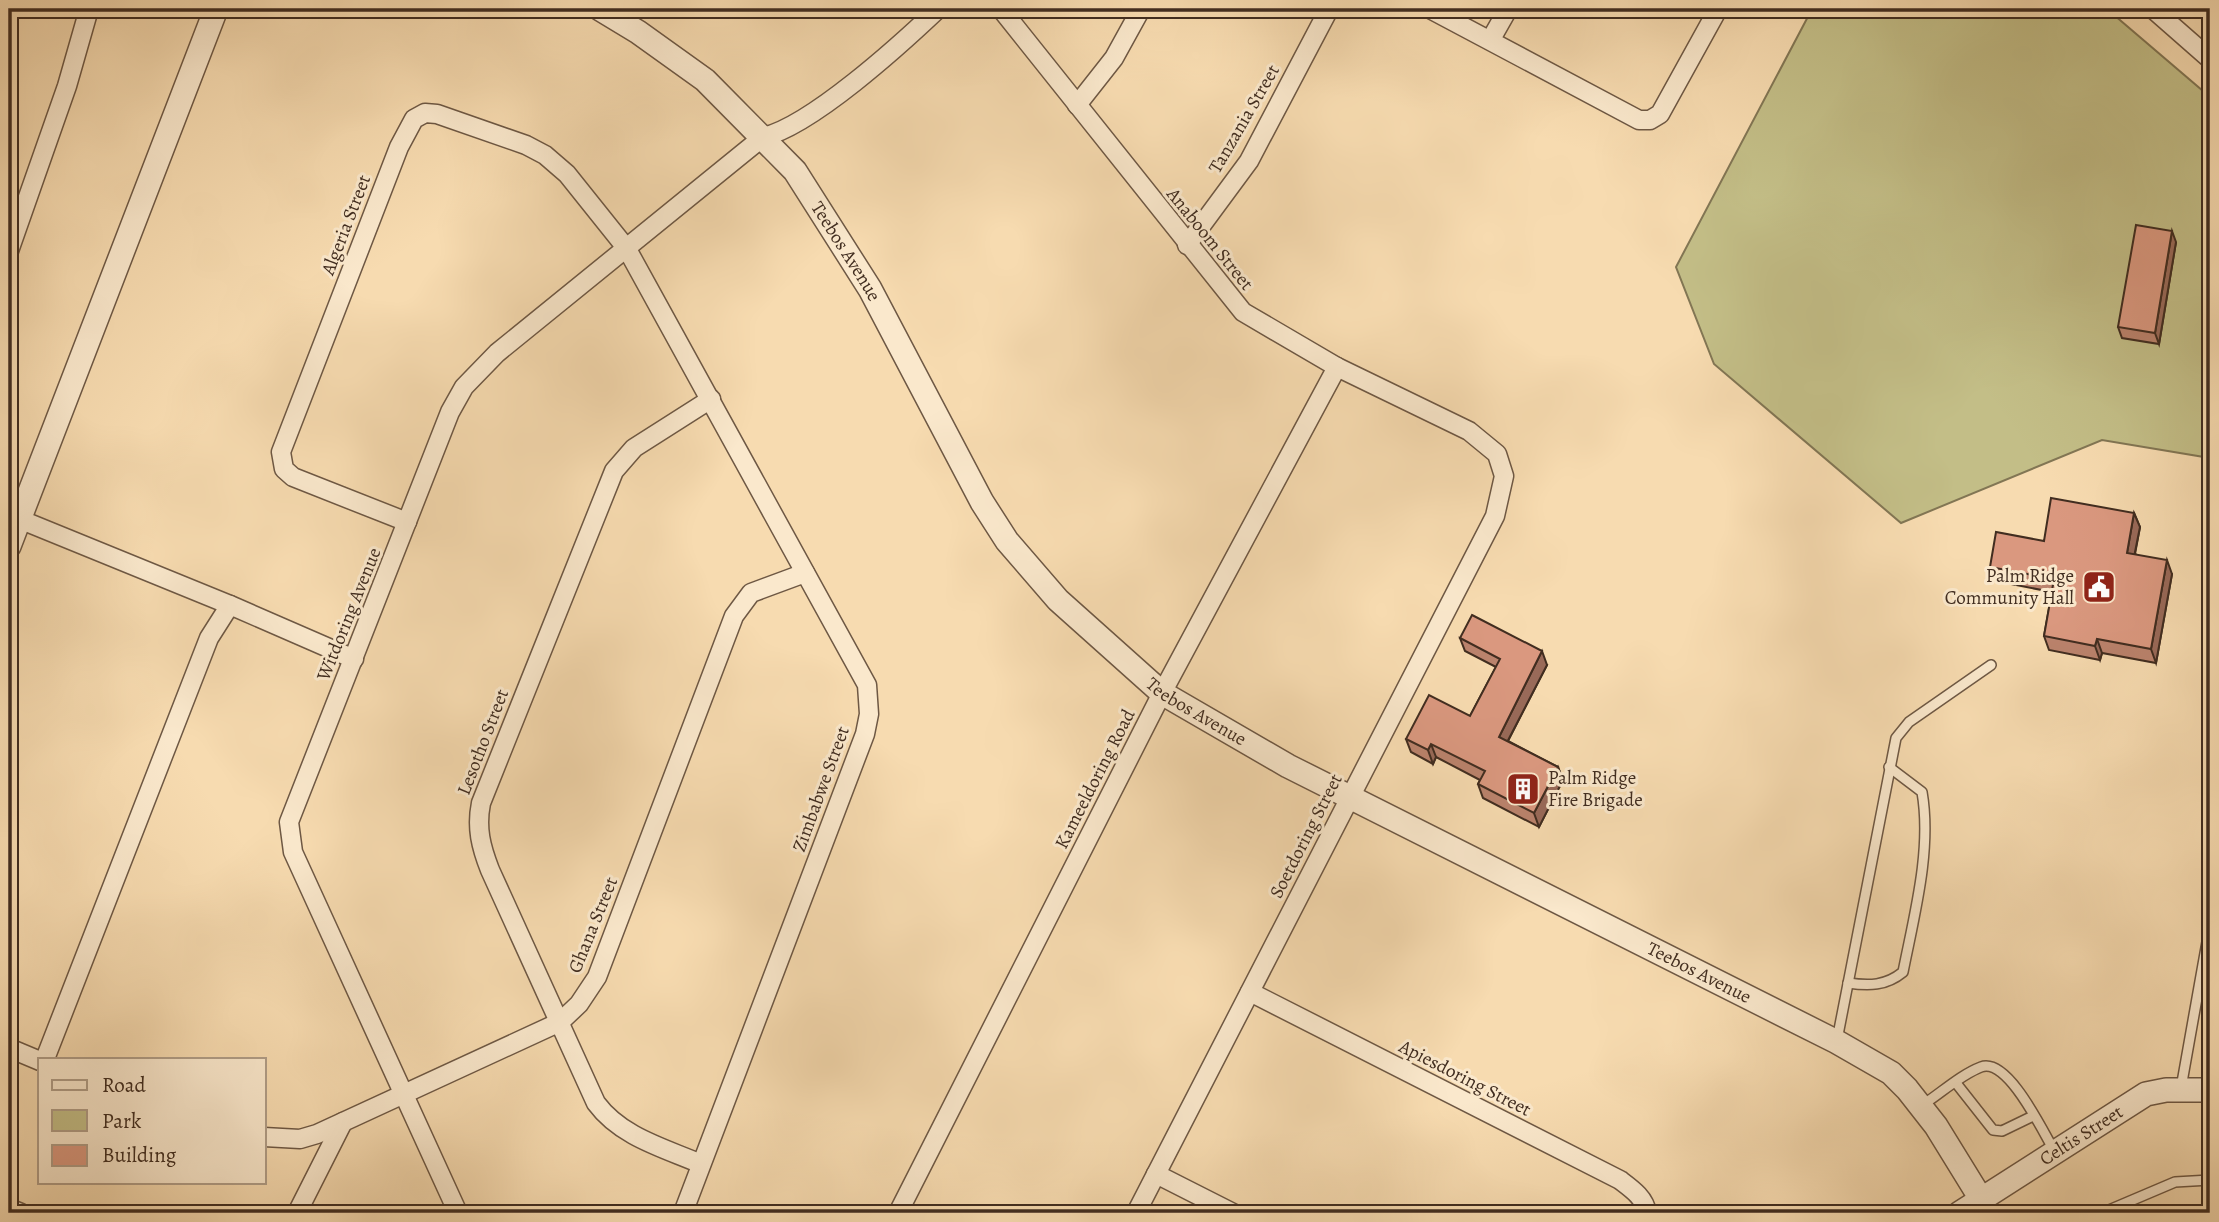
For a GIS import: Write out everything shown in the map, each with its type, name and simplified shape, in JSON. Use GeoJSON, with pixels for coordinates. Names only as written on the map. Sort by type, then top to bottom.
{"type":"FeatureCollection","features":[{"type":"Feature","properties":{"kind":"street"},"geometry":{"type":"LineString","coordinates":[[9,251],[67,86],[89,9]]}},
{"type":"Feature","properties":{"kind":"street"},"geometry":{"type":"LineString","coordinates":[[9,546],[216,9]]}},
{"type":"Feature","properties":{"kind":"street","name":"Teebos Avenue"},"geometry":{"type":"LineString","coordinates":[[600,9],[638,32],[705,80],[795,172],[870,289],[982,502],[1007,541],[1058,600],[1162,693],[1236,738],[1349,797],[1837,1042],[1891,1073],[1922,1106],[1984,1203]]}},
{"type":"Feature","properties":{"kind":"street","name":"Witdoring Avenue"},"geometry":{"type":"LineString","coordinates":[[458,1213],[293,852],[290,835],[293,806],[354,659],[450,412],[464,387],[497,353],[763,138],[783,132],[815,111],[938,9]]}},
{"type":"Feature","properties":{"kind":"street","name":"Anaboom Street"},"geometry":{"type":"LineString","coordinates":[[1001,9],[1186,245],[1242,312],[1338,367],[1484,440],[1497,454],[1504,476]]}},
{"type":"Feature","properties":{"kind":"street"},"geometry":{"type":"LineString","coordinates":[[1077,105],[1114,58],[1141,9]]}},
{"type":"Feature","properties":{"kind":"street","name":"Tanzania Street"},"geometry":{"type":"LineString","coordinates":[[1186,245],[1249,161],[1329,9]]}},
{"type":"Feature","properties":{"kind":"street"},"geometry":{"type":"LineString","coordinates":[[1430,9],[1491,39],[1639,120],[1650,120],[1660,114],[1718,9]]}},
{"type":"Feature","properties":{"kind":"street"},"geometry":{"type":"LineString","coordinates":[[1491,39],[1508,9]]}},
{"type":"Feature","properties":{"kind":"street"},"geometry":{"type":"LineString","coordinates":[[2153,9],[2210,59]]}},
{"type":"Feature","properties":{"kind":"street","name":"Algeria Street"},"geometry":{"type":"LineString","coordinates":[[407,522],[293,477],[284,469],[281,452],[399,147],[414,119],[425,113],[453,118],[545,155],[567,174],[626,249]]}},
{"type":"Feature","properties":{"kind":"street","name":"Zimbabwe Street"},"geometry":{"type":"LineString","coordinates":[[626,249],[867,685],[869,714],[865,734],[682,1213]]}},
{"type":"Feature","properties":{"kind":"street","name":"Kameeldoring Road"},"geometry":{"type":"LineString","coordinates":[[898,1213],[1162,693],[1338,367]]}},
{"type":"Feature","properties":{"kind":"street","name":"Lesotho Street"},"geometry":{"type":"LineString","coordinates":[[701,1164],[639,1138],[607,1118],[596,1103],[481,845],[477,822],[481,803],[614,471],[635,447],[711,399]]}},
{"type":"Feature","properties":{"kind":"street","name":"Soetdoring Street"},"geometry":{"type":"LineString","coordinates":[[1136,1213],[1495,516],[1504,476]]}},
{"type":"Feature","properties":{"kind":"street"},"geometry":{"type":"LineString","coordinates":[[19,519],[230,604],[354,659]]}},
{"type":"Feature","properties":{"kind":"street","name":"Ghana Street"},"geometry":{"type":"LineString","coordinates":[[266,1137],[300,1139],[343,1122],[560,1022],[579,1004],[597,977],[741,603],[762,587],[805,573]]}},
{"type":"Feature","properties":{"kind":"street"},"geometry":{"type":"LineString","coordinates":[[43,1058],[209,638],[230,604]]}},
{"type":"Feature","properties":{"kind":"street","name":"Apiesdoring Street"},"geometry":{"type":"LineString","coordinates":[[1250,992],[1620,1180],[1636,1193],[1646,1206],[1647,1213]]}},
{"type":"Feature","properties":{"kind":"street"},"geometry":{"type":"LineString","coordinates":[[9,1048],[38,1059]]}},
{"type":"Feature","properties":{"kind":"street","name":"Celtis Street"},"geometry":{"type":"LineString","coordinates":[[1960,1213],[1984,1203],[2055,1152],[2146,1094],[2180,1089],[2210,1090]]}},
{"type":"Feature","properties":{"kind":"street"},"geometry":{"type":"LineString","coordinates":[[297,1213],[343,1122]]}},
{"type":"Feature","properties":{"kind":"street"},"geometry":{"type":"LineString","coordinates":[[1156,1174],[1233,1213]]}},
{"type":"Feature","properties":{"kind":"street"},"geometry":{"type":"LineString","coordinates":[[9,1208],[21,1213]]}},
{"type":"Feature","properties":{"kind":"lane"},"geometry":{"type":"LineString","coordinates":[[1837,1042],[1892,749],[1901,730],[1991,665]]}},
{"type":"Feature","properties":{"kind":"lane"},"geometry":{"type":"LineString","coordinates":[[1848,983],[1868,986],[1895,979],[1903,972],[1907,952],[1923,848],[1924,803],[1922,792],[1889,767]]}},
{"type":"Feature","properties":{"kind":"lane"},"geometry":{"type":"LineString","coordinates":[[2180,1089],[2210,925]]}},
{"type":"Feature","properties":{"kind":"lane"},"geometry":{"type":"LineString","coordinates":[[1922,1106],[1980,1068],[1996,1068],[2009,1077],[2055,1152]]}},
{"type":"Feature","properties":{"kind":"lane"},"geometry":{"type":"LineString","coordinates":[[1956,1083],[1993,1130],[2002,1131],[2033,1116]]}},
{"type":"Feature","properties":{"kind":"lane"},"geometry":{"type":"LineString","coordinates":[[2102,1213],[2175,1182],[2210,1180]]}},
{"type":"Feature","properties":{"kind":"green space"},"geometry":{"type":"Polygon","coordinates":[[[1812,9],[2107,9],[2210,97],[2210,458],[2102,440],[1901,523],[1714,364],[1676,267],[1812,9]]]}},
{"type":"Feature","properties":{"kind":"building"},"geometry":{"type":"Polygon","coordinates":[[[2136,225],[2172,231],[2155,333],[2118,327],[2136,225]]]}},
{"type":"Feature","properties":{"kind":"building","name":"Palm Ridge Community Hall"},"geometry":{"type":"Polygon","coordinates":[[[2051,498],[2134,513],[2127,553],[2167,560],[2151,649],[2097,639],[2095,646],[2044,636],[2054,579],[1990,567],[1996,532],[2044,541],[2051,498]]]}},
{"type":"Feature","properties":{"kind":"building"},"geometry":{"type":"Polygon","coordinates":[[[1472,615],[1542,651],[1499,737],[1558,767],[1534,813],[1478,784],[1485,771],[1431,744],[1428,750],[1406,739],[1429,695],[1470,716],[1500,659],[1460,638],[1472,615]]]}},
{"type":"Feature","properties":{"kind":"place","name":"Palm Ridge Community Hall"},"geometry":{"type":"Point","coordinates":[2099,587]}},
{"type":"Feature","properties":{"kind":"place","name":"Palm Ridge Fire Brigade"},"geometry":{"type":"Point","coordinates":[1523,789]}}]}
